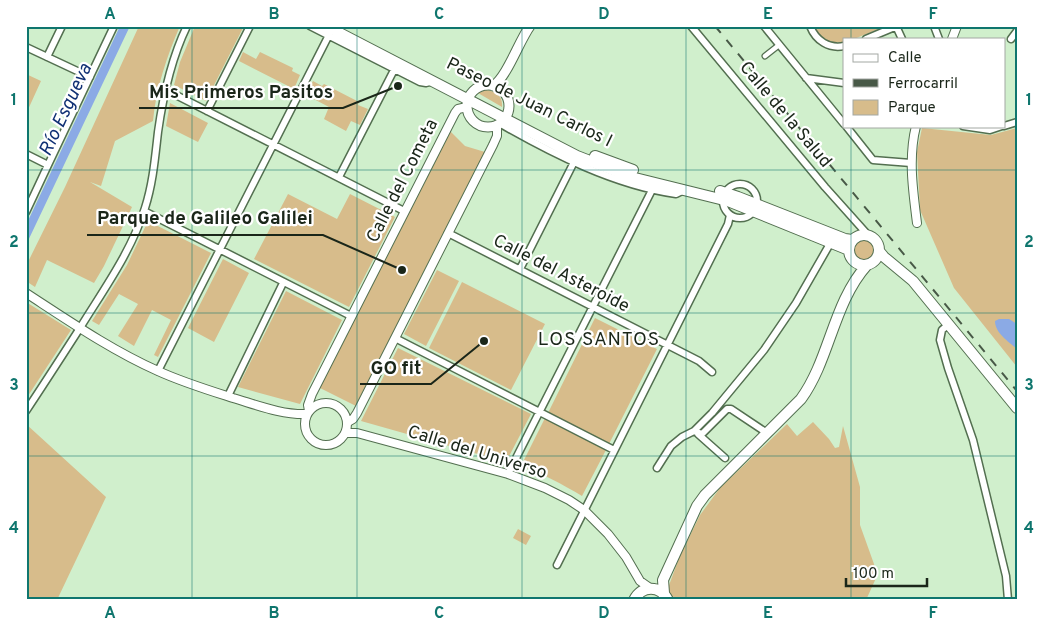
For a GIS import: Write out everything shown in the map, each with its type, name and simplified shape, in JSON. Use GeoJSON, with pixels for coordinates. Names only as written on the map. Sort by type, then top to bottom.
{"type":"FeatureCollection","features":[{"type":"Feature","properties":{"kind":"main road"},"geometry":{"type":"LineString","coordinates":[[497,88],[500,79],[530,26]]}},
{"type":"Feature","properties":{"kind":"main road","name":"Paseo de Juan Carlos I"},"geometry":{"type":"LineString","coordinates":[[331,28],[469,100],[502,120],[577,156],[632,177],[684,190],[724,196]]}},
{"type":"Feature","properties":{"kind":"main road","name":"Paseo de Juan Carlos I"},"geometry":{"type":"LineString","coordinates":[[331,28],[469,100]]}},
{"type":"Feature","properties":{"kind":"main road"},"geometry":{"type":"LineString","coordinates":[[481,87],[497,88],[505,94],[508,103],[502,120],[483,126],[476,123],[470,116],[469,100],[481,87]]}},
{"type":"Feature","properties":{"kind":"main road","name":"Paseo de Juan Carlos I"},"geometry":{"type":"LineString","coordinates":[[502,120],[609,162],[724,196],[852,243]]}},
{"type":"Feature","properties":{"kind":"main road","name":"Paseo de Juan Carlos I"},"geometry":{"type":"LineString","coordinates":[[756,208],[831,242],[852,243]]}},
{"type":"Feature","properties":{"kind":"main road"},"geometry":{"type":"LineString","coordinates":[[857,277],[854,262],[850,256],[852,243],[859,235],[868,235],[876,240],[879,251],[884,257],[913,282],[1017,408]]}},
{"type":"Feature","properties":{"kind":"main road"},"geometry":{"type":"LineString","coordinates":[[637,596],[659,592],[697,506],[705,495],[801,399],[808,389],[828,346],[846,298],[857,277],[871,263],[879,251]]}},
{"type":"Feature","properties":{"kind":"main road"},"geometry":{"type":"LineString","coordinates":[[854,262],[859,264],[882,262],[893,264]]}},
{"type":"Feature","properties":{"kind":"street"},"geometry":{"type":"LineString","coordinates":[[47,57],[62,26]]}},
{"type":"Feature","properties":{"kind":"street"},"geometry":{"type":"LineString","coordinates":[[26,212],[114,26]]}},
{"type":"Feature","properties":{"kind":"street"},"geometry":{"type":"LineString","coordinates":[[26,411],[122,262],[132,243],[144,211],[153,175],[166,90],[177,50],[187,26]]}},
{"type":"Feature","properties":{"kind":"street"},"geometry":{"type":"LineString","coordinates":[[207,111],[250,26]]}},
{"type":"Feature","properties":{"kind":"street"},"geometry":{"type":"LineString","coordinates":[[310,26],[331,28],[420,82],[433,81]]}},
{"type":"Feature","properties":{"kind":"street","name":"Calle de la Salud"},"geometry":{"type":"LineString","coordinates":[[691,26],[855,223],[868,235]]}},
{"type":"Feature","properties":{"kind":"street"},"geometry":{"type":"LineString","coordinates":[[810,26],[814,34],[822,42],[834,47],[843,46]]}},
{"type":"Feature","properties":{"kind":"street"},"geometry":{"type":"LineString","coordinates":[[868,38],[896,26],[902,38]]}},
{"type":"Feature","properties":{"kind":"street"},"geometry":{"type":"LineString","coordinates":[[934,26],[939,38]]}},
{"type":"Feature","properties":{"kind":"street"},"geometry":{"type":"LineString","coordinates":[[952,38],[957,26]]}},
{"type":"Feature","properties":{"kind":"street"},"geometry":{"type":"LineString","coordinates":[[158,371],[331,28]]}},
{"type":"Feature","properties":{"kind":"street"},"geometry":{"type":"LineString","coordinates":[[768,28],[779,45],[843,122]]}},
{"type":"Feature","properties":{"kind":"street"},"geometry":{"type":"LineString","coordinates":[[1011,39],[1017,31]]}},
{"type":"Feature","properties":{"kind":"street"},"geometry":{"type":"LineString","coordinates":[[765,56],[779,45]]}},
{"type":"Feature","properties":{"kind":"street"},"geometry":{"type":"LineString","coordinates":[[26,47],[90,77]]}},
{"type":"Feature","properties":{"kind":"street"},"geometry":{"type":"LineString","coordinates":[[339,177],[395,68]]}},
{"type":"Feature","properties":{"kind":"street"},"geometry":{"type":"LineString","coordinates":[[806,78],[843,83]]}},
{"type":"Feature","properties":{"kind":"street"},"geometry":{"type":"LineString","coordinates":[[166,90],[404,211]]}},
{"type":"Feature","properties":{"kind":"street","name":"Calle del Cometa"},"geometry":{"type":"LineString","coordinates":[[308,413],[309,400],[404,211],[455,113],[469,100]]}},
{"type":"Feature","properties":{"kind":"street"},"geometry":{"type":"LineString","coordinates":[[837,115],[843,116]]}},
{"type":"Feature","properties":{"kind":"street"},"geometry":{"type":"LineString","coordinates":[[347,427],[343,410],[334,404],[323,403],[318,404],[308,413],[305,424],[308,434],[312,439],[321,444],[332,444],[337,442],[355,416],[496,138],[502,120]]}},
{"type":"Feature","properties":{"kind":"street","name":"Paseo de Juan Carlos I"},"geometry":{"type":"LineString","coordinates":[[502,120],[574,162],[610,176],[652,190],[676,194],[684,190]]}},
{"type":"Feature","properties":{"kind":"street"},"geometry":{"type":"LineString","coordinates":[[847,128],[873,160],[911,163]]}},
{"type":"Feature","properties":{"kind":"street"},"geometry":{"type":"LineString","coordinates":[[916,128],[911,163],[917,223]]}},
{"type":"Feature","properties":{"kind":"street"},"geometry":{"type":"LineString","coordinates":[[976,128],[990,130],[996,128]]}},
{"type":"Feature","properties":{"kind":"street"},"geometry":{"type":"LineString","coordinates":[[26,154],[48,165]]}},
{"type":"Feature","properties":{"kind":"street"},"geometry":{"type":"LineString","coordinates":[[520,270],[574,162]]}},
{"type":"Feature","properties":{"kind":"street"},"geometry":{"type":"LineString","coordinates":[[508,474],[652,190]]}},
{"type":"Feature","properties":{"kind":"street"},"geometry":{"type":"LineString","coordinates":[[724,196],[724,208],[732,218]]}},
{"type":"Feature","properties":{"kind":"street"},"geometry":{"type":"LineString","coordinates":[[732,218],[748,217],[756,208]]}},
{"type":"Feature","properties":{"kind":"street"},"geometry":{"type":"LineString","coordinates":[[144,211],[351,316]]}},
{"type":"Feature","properties":{"kind":"street"},"geometry":{"type":"LineString","coordinates":[[557,564],[732,218]]}},
{"type":"Feature","properties":{"kind":"street"},"geometry":{"type":"LineString","coordinates":[[852,243],[858,231],[855,223]]}},
{"type":"Feature","properties":{"kind":"street","name":"Calle del Asteroide"},"geometry":{"type":"LineString","coordinates":[[448,233],[699,360],[712,372]]}},
{"type":"Feature","properties":{"kind":"street"},"geometry":{"type":"LineString","coordinates":[[657,468],[671,446],[682,437],[696,432],[764,350],[796,304],[831,242]]}},
{"type":"Feature","properties":{"kind":"street"},"geometry":{"type":"LineString","coordinates":[[228,396],[283,282]]}},
{"type":"Feature","properties":{"kind":"street"},"geometry":{"type":"LineString","coordinates":[[26,294],[120,352],[158,371],[198,387],[228,396],[293,414],[308,413]]}},
{"type":"Feature","properties":{"kind":"street"},"geometry":{"type":"LineString","coordinates":[[949,324],[942,330],[940,340],[973,440],[1006,576],[1008,600]]}},
{"type":"Feature","properties":{"kind":"street"},"geometry":{"type":"LineString","coordinates":[[394,338],[614,450]]}},
{"type":"Feature","properties":{"kind":"street"},"geometry":{"type":"LineString","coordinates":[[696,432],[702,434],[705,432],[727,409],[739,413],[767,432]]}},
{"type":"Feature","properties":{"kind":"street"},"geometry":{"type":"LineString","coordinates":[[293,414],[305,424]]}},
{"type":"Feature","properties":{"kind":"street","name":"Calle del Universo"},"geometry":{"type":"LineString","coordinates":[[347,427],[358,433],[508,474],[545,488],[584,510],[608,534],[626,557],[640,580],[659,592]]}},
{"type":"Feature","properties":{"kind":"street"},"geometry":{"type":"LineString","coordinates":[[696,432],[724,458]]}},
{"type":"Feature","properties":{"kind":"street"},"geometry":{"type":"LineString","coordinates":[[637,596],[640,580]]}},
{"type":"Feature","properties":{"kind":"green space"},"geometry":{"type":"Polygon","coordinates":[[[139,26],[180,26],[163,72],[153,121],[115,141],[101,186],[90,182],[132,207],[94,283],[47,260],[35,287],[26,281],[26,266],[65,187],[139,26]]]}},
{"type":"Feature","properties":{"kind":"green space"},"geometry":{"type":"Polygon","coordinates":[[[195,26],[244,26],[206,101],[174,85],[180,62],[195,26]]]}},
{"type":"Feature","properties":{"kind":"green space"},"geometry":{"type":"Polygon","coordinates":[[[814,26],[886,26],[856,38],[843,38],[843,42],[826,40],[816,31],[814,26]]]}},
{"type":"Feature","properties":{"kind":"green space"},"geometry":{"type":"Polygon","coordinates":[[[243,52],[256,59],[260,52],[293,68],[292,71],[300,75],[294,89],[239,61],[243,52]]]}},
{"type":"Feature","properties":{"kind":"green space"},"geometry":{"type":"Polygon","coordinates":[[[26,74],[41,81],[26,114],[26,74]]]}},
{"type":"Feature","properties":{"kind":"green space"},"geometry":{"type":"Polygon","coordinates":[[[313,81],[322,86],[324,84],[359,102],[358,105],[368,109],[360,125],[351,121],[346,131],[324,119],[329,107],[306,95],[313,81]]]}},
{"type":"Feature","properties":{"kind":"green space"},"geometry":{"type":"Polygon","coordinates":[[[486,90],[498,95],[502,107],[478,93],[486,90]]]}},
{"type":"Feature","properties":{"kind":"green space"},"geometry":{"type":"Polygon","coordinates":[[[170,103],[208,123],[198,142],[166,126],[170,103]]]}},
{"type":"Feature","properties":{"kind":"green space"},"geometry":{"type":"Polygon","coordinates":[[[922,128],[991,135],[1017,128],[1017,367],[954,288],[920,210],[917,152],[922,128]]]}},
{"type":"Feature","properties":{"kind":"green space"},"geometry":{"type":"Polygon","coordinates":[[[449,130],[465,146],[485,152],[356,406],[318,387],[449,130]]]}},
{"type":"Feature","properties":{"kind":"green space"},"geometry":{"type":"Polygon","coordinates":[[[288,194],[337,219],[350,194],[395,217],[349,307],[254,259],[288,194]]]}},
{"type":"Feature","properties":{"kind":"green space"},"geometry":{"type":"Polygon","coordinates":[[[148,221],[211,253],[158,357],[154,355],[171,320],[152,310],[134,346],[118,336],[138,304],[119,294],[99,325],[92,321],[127,265],[148,221]]]}},
{"type":"Feature","properties":{"kind":"green space"},"geometry":{"type":"Polygon","coordinates":[[[865,239],[873,242],[876,250],[873,258],[865,261],[857,258],[854,250],[857,242],[865,239]]]}},
{"type":"Feature","properties":{"kind":"green space"},"geometry":{"type":"Polygon","coordinates":[[[223,259],[249,273],[214,342],[188,328],[223,259]]]}},
{"type":"Feature","properties":{"kind":"green space"},"geometry":{"type":"Polygon","coordinates":[[[437,270],[459,281],[426,346],[404,334],[437,270]]]}},
{"type":"Feature","properties":{"kind":"green space"},"geometry":{"type":"Polygon","coordinates":[[[462,282],[545,324],[511,390],[429,348],[462,282]]]}},
{"type":"Feature","properties":{"kind":"green space"},"geometry":{"type":"Polygon","coordinates":[[[286,291],[342,320],[300,404],[238,387],[286,291]]]}},
{"type":"Feature","properties":{"kind":"green space"},"geometry":{"type":"Polygon","coordinates":[[[26,302],[71,330],[26,399],[26,302]]]}},
{"type":"Feature","properties":{"kind":"green space"},"geometry":{"type":"Polygon","coordinates":[[[595,318],[657,349],[609,444],[548,413],[595,318]]]}},
{"type":"Feature","properties":{"kind":"green space"},"geometry":{"type":"Polygon","coordinates":[[[398,348],[531,414],[506,462],[361,421],[398,348]]]}},
{"type":"Feature","properties":{"kind":"green space"},"geometry":{"type":"Polygon","coordinates":[[[545,418],[606,450],[582,496],[537,472],[521,466],[545,418]]]}},
{"type":"Feature","properties":{"kind":"green space"},"geometry":{"type":"Polygon","coordinates":[[[813,422],[835,448],[839,447],[843,426],[860,487],[860,525],[877,576],[866,600],[673,600],[668,588],[679,558],[700,515],[720,488],[787,424],[797,436],[813,422]]]}},
{"type":"Feature","properties":{"kind":"green space"},"geometry":{"type":"Polygon","coordinates":[[[26,424],[106,497],[57,600],[26,600],[26,424]]]}},
{"type":"Feature","properties":{"kind":"green space"},"geometry":{"type":"Polygon","coordinates":[[[518,529],[531,536],[526,545],[513,538],[518,529]]]}},
{"type":"Feature","properties":{"kind":"water"},"geometry":{"type":"Polygon","coordinates":[[[120,26],[130,26],[26,245],[26,225],[120,26]]]}},
{"type":"Feature","properties":{"kind":"water"},"geometry":{"type":"Polygon","coordinates":[[[1009,319],[1017,324],[1017,349],[997,329],[995,321],[1009,319]]]}},
{"type":"Feature","properties":{"kind":"railway"},"geometry":{"type":"LineString","coordinates":[[715,26],[1017,391]]}},
{"type":"Feature","properties":{"kind":"place","name":"Mis Primeros Pasitos"},"geometry":{"type":"Point","coordinates":[398,86]}},
{"type":"Feature","properties":{"kind":"place","name":"Parque de Galileo Galilei"},"geometry":{"type":"Point","coordinates":[402,270]}},
{"type":"Feature","properties":{"kind":"place","name":"GO fit"},"geometry":{"type":"Point","coordinates":[484,341]}},
{"type":"Feature","properties":{"kind":"district","name":"LOS SANTOS"},"geometry":{"type":"Point","coordinates":[599,340]}},
{"type":"Feature","properties":{"kind":"water label","name":"Río Esgueva"},"geometry":{"type":"Point","coordinates":[66,110]}}]}
